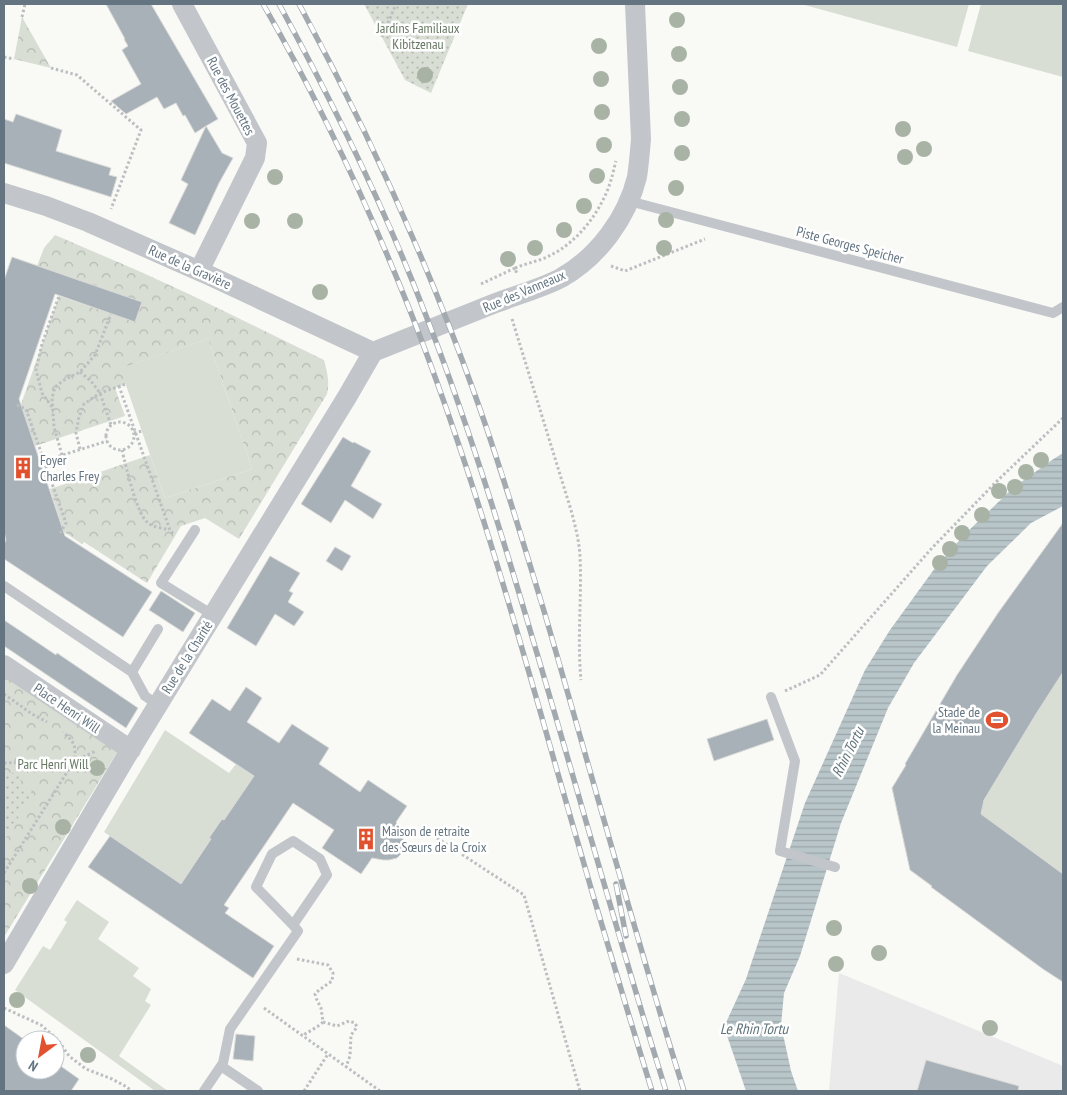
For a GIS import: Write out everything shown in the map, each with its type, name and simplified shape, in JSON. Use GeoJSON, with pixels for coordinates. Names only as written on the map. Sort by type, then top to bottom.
{"type":"FeatureCollection","features":[{"type":"Feature","properties":{"kind":"street","name":"Rue des Mouettes"},"geometry":{"type":"LineString","coordinates":[[182,4],[257,143],[255,158],[200,271]]}},
{"type":"Feature","properties":{"kind":"street","name":"Rue des Vanneaux"},"geometry":{"type":"LineString","coordinates":[[373,352],[548,284],[586,260],[608,237],[624,211],[636,178],[642,139],[635,4]]}},
{"type":"Feature","properties":{"kind":"street","name":"Rue de la Gravière"},"geometry":{"type":"LineString","coordinates":[[4,193],[88,222],[200,271],[373,352]]}},
{"type":"Feature","properties":{"kind":"street","name":"Rue de la Charité"},"geometry":{"type":"LineString","coordinates":[[4,964],[158,705],[373,352]]}},
{"type":"Feature","properties":{"kind":"street","name":"Place Henri Will"},"geometry":{"type":"LineString","coordinates":[[4,665],[131,750]]}},
{"type":"Feature","properties":{"kind":"lane","name":"Piste Georges Speicher"},"geometry":{"type":"LineString","coordinates":[[628,201],[1053,313],[1063,307]]}},
{"type":"Feature","properties":{"kind":"lane"},"geometry":{"type":"LineString","coordinates":[[195,530],[161,583],[213,615]]}},
{"type":"Feature","properties":{"kind":"lane"},"geometry":{"type":"LineString","coordinates":[[4,586],[132,672],[144,696],[158,705]]}},
{"type":"Feature","properties":{"kind":"lane"},"geometry":{"type":"LineString","coordinates":[[132,672],[158,629]]}},
{"type":"Feature","properties":{"kind":"lane"},"geometry":{"type":"LineString","coordinates":[[771,697],[794,762],[780,851],[835,867]]}},
{"type":"Feature","properties":{"kind":"lane"},"geometry":{"type":"LineString","coordinates":[[204,1091],[223,1063],[230,1029],[298,931],[292,925],[256,887],[272,854],[293,841],[320,859],[327,875],[292,925]]}},
{"type":"Feature","properties":{"kind":"lane"},"geometry":{"type":"LineString","coordinates":[[221,1066],[258,1091]]}},
{"type":"Feature","properties":{"kind":"path"},"geometry":{"type":"LineString","coordinates":[[22,17],[25,4]]}},
{"type":"Feature","properties":{"kind":"path"},"geometry":{"type":"LineString","coordinates":[[382,37],[396,4]]}},
{"type":"Feature","properties":{"kind":"path"},"geometry":{"type":"LineString","coordinates":[[4,57],[14,60]]}},
{"type":"Feature","properties":{"kind":"path"},"geometry":{"type":"LineString","coordinates":[[50,68],[77,75],[141,130],[110,211]]}},
{"type":"Feature","properties":{"kind":"path"},"geometry":{"type":"LineString","coordinates":[[479,285],[514,268],[549,257],[569,244],[590,221],[605,195],[611,181],[616,160]]}},
{"type":"Feature","properties":{"kind":"path"},"geometry":{"type":"LineString","coordinates":[[610,266],[625,271],[731,228]]}},
{"type":"Feature","properties":{"kind":"path"},"geometry":{"type":"LineString","coordinates":[[514,268],[515,296],[578,535],[580,555],[579,660],[581,680]]}},
{"type":"Feature","properties":{"kind":"path"},"geometry":{"type":"LineString","coordinates":[[52,407],[42,393],[36,370],[42,344],[59,296]]}},
{"type":"Feature","properties":{"kind":"path"},"geometry":{"type":"LineString","coordinates":[[62,455],[54,427],[52,398],[55,387],[80,372],[95,355],[111,314]]}},
{"type":"Feature","properties":{"kind":"path"},"geometry":{"type":"LineString","coordinates":[[80,372],[91,381],[100,393],[111,425]]}},
{"type":"Feature","properties":{"kind":"path"},"geometry":{"type":"LineString","coordinates":[[80,449],[76,433],[84,404],[100,393],[126,384]]}},
{"type":"Feature","properties":{"kind":"path"},"geometry":{"type":"LineString","coordinates":[[119,386],[170,530],[184,546]]}},
{"type":"Feature","properties":{"kind":"path"},"geometry":{"type":"LineString","coordinates":[[17,405],[26,409],[66,523],[60,533]]}},
{"type":"Feature","properties":{"kind":"path"},"geometry":{"type":"LineString","coordinates":[[771,697],[820,674],[932,548],[996,482],[1063,418]]}},
{"type":"Feature","properties":{"kind":"path"},"geometry":{"type":"LineString","coordinates":[[115,422],[125,422],[133,428],[134,432],[134,442],[122,450],[113,448],[107,441],[106,432],[115,422]]}},
{"type":"Feature","properties":{"kind":"path"},"geometry":{"type":"LineString","coordinates":[[134,432],[142,430]]}},
{"type":"Feature","properties":{"kind":"path"},"geometry":{"type":"LineString","coordinates":[[44,461],[107,441]]}},
{"type":"Feature","properties":{"kind":"path"},"geometry":{"type":"LineString","coordinates":[[122,450],[140,513],[147,523],[170,530]]}},
{"type":"Feature","properties":{"kind":"path"},"geometry":{"type":"LineString","coordinates":[[4,694],[32,714],[49,723]]}},
{"type":"Feature","properties":{"kind":"path"},"geometry":{"type":"LineString","coordinates":[[4,873],[74,761],[76,753],[73,741],[58,728]]}},
{"type":"Feature","properties":{"kind":"path"},"geometry":{"type":"LineString","coordinates":[[4,763],[74,761]]}},
{"type":"Feature","properties":{"kind":"path"},"geometry":{"type":"LineString","coordinates":[[437,838],[524,895],[580,1091]]}},
{"type":"Feature","properties":{"kind":"path"},"geometry":{"type":"LineString","coordinates":[[282,956],[328,965],[334,973],[332,981],[316,994],[323,1022]]}},
{"type":"Feature","properties":{"kind":"path"},"geometry":{"type":"LineString","coordinates":[[251,999],[380,1091]]}},
{"type":"Feature","properties":{"kind":"path"},"geometry":{"type":"LineString","coordinates":[[4,1008],[41,1025],[58,1040],[69,1056],[86,1069],[112,1079],[131,1091]]}},
{"type":"Feature","properties":{"kind":"path"},"geometry":{"type":"LineString","coordinates":[[323,1022],[337,1026],[349,1020],[355,1023],[357,1028],[351,1035],[350,1056],[346,1067]]}},
{"type":"Feature","properties":{"kind":"path"},"geometry":{"type":"LineString","coordinates":[[302,1036],[323,1022]]}},
{"type":"Feature","properties":{"kind":"path"},"geometry":{"type":"LineString","coordinates":[[304,1091],[328,1054]]}},
{"type":"Feature","properties":{"kind":"shaded area"},"geometry":{"type":"Polygon","coordinates":[[[839,973],[1063,1066],[1063,1091],[829,1091],[839,973]]]}},
{"type":"Feature","properties":{"kind":"green space","name":"Jardins Familiaux Kibitzenau"},"geometry":{"type":"Polygon","coordinates":[[[364,4],[468,4],[431,93],[405,80],[364,4]]]}},
{"type":"Feature","properties":{"kind":"green space"},"geometry":{"type":"Polygon","coordinates":[[[801,4],[969,4],[957,47],[801,4]]]}},
{"type":"Feature","properties":{"kind":"green space"},"geometry":{"type":"Polygon","coordinates":[[[981,4],[1063,4],[1063,77],[968,51],[981,4]]]}},
{"type":"Feature","properties":{"kind":"green space"},"geometry":{"type":"Polygon","coordinates":[[[22,17],[51,68],[14,59],[22,17]]]}},
{"type":"Feature","properties":{"kind":"green space"},"geometry":{"type":"Polygon","coordinates":[[[55,235],[191,295],[324,360],[328,381],[327,394],[239,539],[205,518],[181,526],[147,583],[84,542],[82,544],[58,528],[61,524],[50,489],[150,455],[165,498],[252,469],[208,339],[121,368],[126,384],[115,388],[125,416],[35,446],[19,410],[59,296],[135,322],[37,266],[44,248],[55,235]]]}},
{"type":"Feature","properties":{"kind":"green space"},"geometry":{"type":"Polygon","coordinates":[[[208,339],[252,469],[165,498],[120,368],[208,339]]]}},
{"type":"Feature","properties":{"kind":"green space","name":"Stade de la Meinau"},"geometry":{"type":"Polygon","coordinates":[[[1062,524],[1063,982],[910,870],[892,788],[957,675],[998,613],[1062,524]]]}},
{"type":"Feature","properties":{"kind":"green space","name":"Parc Henri Will"},"geometry":{"type":"Polygon","coordinates":[[[4,672],[119,749],[4,937],[4,672]]]}},
{"type":"Feature","properties":{"kind":"green space"},"geometry":{"type":"Polygon","coordinates":[[[165,730],[229,773],[236,764],[254,776],[224,820],[222,819],[209,838],[211,839],[181,884],[104,832],[165,730]]]}},
{"type":"Feature","properties":{"kind":"green space"},"geometry":{"type":"Polygon","coordinates":[[[20,772],[21,785],[33,792],[4,842],[4,774],[20,772]]]}},
{"type":"Feature","properties":{"kind":"green space"},"geometry":{"type":"Polygon","coordinates":[[[77,900],[109,922],[98,939],[139,968],[133,976],[151,989],[145,1001],[151,1005],[119,1056],[168,1091],[155,1091],[15,990],[43,946],[50,950],[67,922],[64,920],[77,900]]]}},
{"type":"Feature","properties":{"kind":"water","name":"Le Rhin Tortu"},"geometry":{"type":"Polygon","coordinates":[[[1063,453],[1063,506],[1031,523],[987,566],[914,663],[888,708],[841,823],[800,956],[784,993],[781,1025],[791,1071],[798,1091],[746,1091],[724,1027],[746,979],[805,803],[865,670],[890,630],[935,568],[965,534],[1013,488],[1063,453]]]}},
{"type":"Feature","properties":{"kind":"building"},"geometry":{"type":"Polygon","coordinates":[[[106,4],[151,4],[218,119],[195,133],[176,103],[164,109],[157,97],[126,114],[111,101],[141,84],[122,50],[128,46],[106,4]]]}},
{"type":"Feature","properties":{"kind":"building"},"geometry":{"type":"Polygon","coordinates":[[[16,114],[62,130],[56,151],[111,168],[109,175],[117,177],[111,197],[4,163],[4,119],[13,122],[16,114]]]}},
{"type":"Feature","properties":{"kind":"building"},"geometry":{"type":"Polygon","coordinates":[[[206,126],[222,153],[233,158],[195,235],[169,223],[188,184],[181,180],[206,126]]]}},
{"type":"Feature","properties":{"kind":"building","name":"Foyer Charles Frey"},"geometry":{"type":"Polygon","coordinates":[[[12,257],[142,302],[135,322],[55,294],[19,399],[65,536],[152,592],[123,637],[4,559],[4,544],[6,540],[4,532],[4,280],[12,257]]]}},
{"type":"Feature","properties":{"kind":"building"},"geometry":{"type":"Polygon","coordinates":[[[343,437],[371,451],[351,486],[382,504],[373,519],[345,500],[331,523],[301,504],[343,437]]]}},
{"type":"Feature","properties":{"kind":"building","name":"Stade de la Meinau"},"geometry":{"type":"Polygon","coordinates":[[[1063,523],[1063,672],[984,800],[981,814],[1063,874],[1063,982],[910,870],[892,788],[957,675],[998,613],[1063,523]]]}},
{"type":"Feature","properties":{"kind":"building"},"geometry":{"type":"Polygon","coordinates":[[[335,547],[351,556],[342,571],[326,561],[335,547]]]}},
{"type":"Feature","properties":{"kind":"building"},"geometry":{"type":"Polygon","coordinates":[[[270,556],[300,573],[289,591],[293,593],[288,602],[304,612],[294,626],[275,614],[256,646],[227,628],[270,556]]]}},
{"type":"Feature","properties":{"kind":"building"},"geometry":{"type":"Polygon","coordinates":[[[161,591],[195,613],[183,632],[149,610],[161,591]]]}},
{"type":"Feature","properties":{"kind":"building"},"geometry":{"type":"Polygon","coordinates":[[[4,620],[56,655],[57,653],[138,708],[126,728],[4,646],[4,620]]]}},
{"type":"Feature","properties":{"kind":"building","name":"Maison de retraite des Sœurs de la Croix"},"geometry":{"type":"Polygon","coordinates":[[[246,687],[262,698],[247,722],[279,743],[292,724],[329,748],[319,764],[360,792],[368,780],[407,806],[396,822],[404,841],[404,847],[400,855],[389,860],[372,858],[361,874],[322,848],[334,830],[293,803],[224,905],[229,908],[225,913],[274,946],[253,978],[88,867],[110,836],[181,884],[211,839],[209,838],[222,819],[224,820],[254,776],[189,733],[212,699],[230,711],[246,687]]]}},
{"type":"Feature","properties":{"kind":"building"},"geometry":{"type":"Polygon","coordinates":[[[767,719],[774,740],[714,761],[707,739],[767,719]]]}},
{"type":"Feature","properties":{"kind":"building"},"geometry":{"type":"Polygon","coordinates":[[[4,1025],[15,1033],[15,1080],[65,1080],[65,1069],[79,1079],[71,1091],[4,1091],[4,1025]]]}},
{"type":"Feature","properties":{"kind":"building"},"geometry":{"type":"Polygon","coordinates":[[[236,1034],[255,1036],[253,1061],[233,1059],[236,1034]]]}},
{"type":"Feature","properties":{"kind":"building"},"geometry":{"type":"Polygon","coordinates":[[[926,1060],[1019,1086],[1018,1091],[917,1091],[926,1060]]]}},
{"type":"Feature","properties":{"kind":"railway"},"geometry":{"type":"LineString","coordinates":[[263,4],[343,156],[395,273],[432,369],[471,482],[507,596],[591,889],[652,1091]]}},
{"type":"Feature","properties":{"kind":"railway"},"geometry":{"type":"LineString","coordinates":[[279,4],[338,116],[374,192],[408,269],[454,390],[508,556],[666,1091]]}},
{"type":"Feature","properties":{"kind":"railway"},"geometry":{"type":"LineString","coordinates":[[299,4],[372,147],[437,295],[475,395],[544,611],[684,1091]]}},
{"type":"Feature","properties":{"kind":"railway"},"geometry":{"type":"LineString","coordinates":[[616,884],[626,936]]}},
{"type":"Feature","properties":{"kind":"place","name":"Foyer Charles Frey"},"geometry":{"type":"Point","coordinates":[23,468]}},
{"type":"Feature","properties":{"kind":"place","name":"Stade de la Meinau"},"geometry":{"type":"Point","coordinates":[997,720]}},
{"type":"Feature","properties":{"kind":"place","name":"Maison de retraite des Sœurs de la Croix"},"geometry":{"type":"Point","coordinates":[366,839]}},
{"type":"Feature","properties":{"kind":"water label","name":"Rhin Tortu"},"geometry":{"type":"Point","coordinates":[848,752]}}]}
